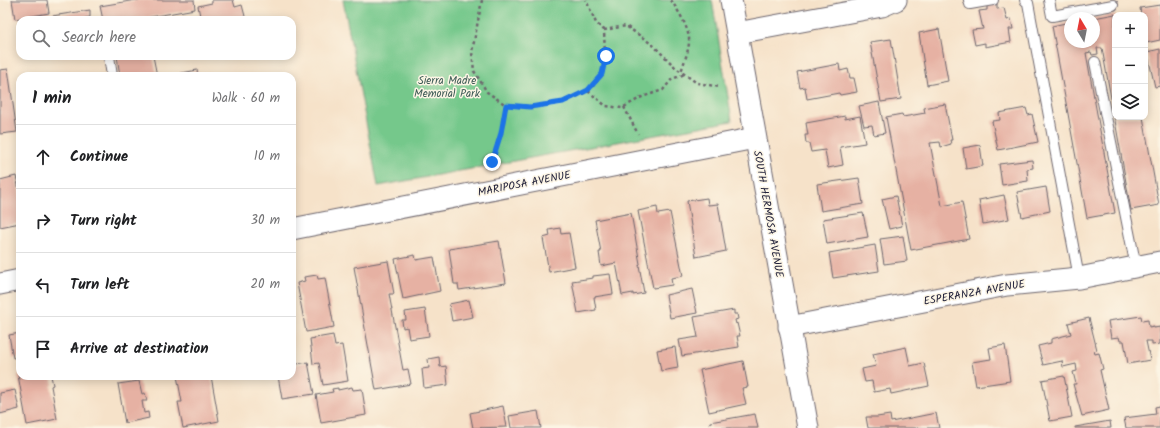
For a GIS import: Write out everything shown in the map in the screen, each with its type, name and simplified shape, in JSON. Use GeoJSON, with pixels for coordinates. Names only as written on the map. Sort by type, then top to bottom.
{"type":"FeatureCollection","features":[{"type":"Feature","properties":{"kind":"street","name":"SOUTH HERMOSA AVENUE"},"geometry":{"type":"LineString","coordinates":[[731,0],[808,428]]}},
{"type":"Feature","properties":{"kind":"street"},"geometry":{"type":"LineString","coordinates":[[737,33],[882,6],[896,0]]}},
{"type":"Feature","properties":{"kind":"street","name":"MARIPOSA AVENUE"},"geometry":{"type":"LineString","coordinates":[[296,228],[755,138]]}},
{"type":"Feature","properties":{"kind":"street","name":"ESPERANZA AVENUE"},"geometry":{"type":"LineString","coordinates":[[790,327],[1007,285],[1079,278],[1160,262]]}},
{"type":"Feature","properties":{"kind":"street"},"geometry":{"type":"LineString","coordinates":[[0,284],[16,281]]}},
{"type":"Feature","properties":{"kind":"lane"},"geometry":{"type":"LineString","coordinates":[[969,0],[970,4],[994,0]]}},
{"type":"Feature","properties":{"kind":"lane"},"geometry":{"type":"LineString","coordinates":[[1025,0],[1028,3],[1079,278]]}},
{"type":"Feature","properties":{"kind":"lane"},"geometry":{"type":"LineString","coordinates":[[1049,0],[1052,16],[1113,5]]}},
{"type":"Feature","properties":{"kind":"lane"},"geometry":{"type":"LineString","coordinates":[[110,60],[111,72]]}},
{"type":"Feature","properties":{"kind":"lane"},"geometry":{"type":"LineString","coordinates":[[1095,62],[1136,267]]}},
{"type":"Feature","properties":{"kind":"path"},"geometry":{"type":"LineString","coordinates":[[482,0],[472,52],[474,71],[487,92],[506,105],[530,107],[563,102],[588,90],[602,74],[606,56],[604,30],[596,23],[586,0]]}},
{"type":"Feature","properties":{"kind":"path"},"geometry":{"type":"LineString","coordinates":[[671,0],[684,20],[689,38],[681,72]]}},
{"type":"Feature","properties":{"kind":"path"},"geometry":{"type":"LineString","coordinates":[[604,30],[626,26],[653,45],[676,68],[697,83],[720,87]]}},
{"type":"Feature","properties":{"kind":"path"},"geometry":{"type":"LineString","coordinates":[[588,90],[606,106],[622,108],[642,97],[663,90],[672,79],[685,74]]}},
{"type":"Feature","properties":{"kind":"path"},"geometry":{"type":"LineString","coordinates":[[492,162],[501,133],[506,105]]}},
{"type":"Feature","properties":{"kind":"path"},"geometry":{"type":"LineString","coordinates":[[624,107],[638,134]]}},
{"type":"Feature","properties":{"kind":"green space","name":"Sierra Madre Memorial Park"},"geometry":{"type":"Polygon","coordinates":[[[343,0],[712,0],[732,121],[378,186],[343,0]]]}},
{"type":"Feature","properties":{"kind":"building"},"geometry":{"type":"Polygon","coordinates":[[[12,0],[47,0],[49,13],[32,16],[16,16],[15,19],[12,0]]]}},
{"type":"Feature","properties":{"kind":"building"},"geometry":{"type":"Polygon","coordinates":[[[136,0],[194,0],[195,9],[156,16],[102,16],[100,6],[136,0]]]}},
{"type":"Feature","properties":{"kind":"building"},"geometry":{"type":"Polygon","coordinates":[[[212,0],[233,0],[235,7],[242,5],[245,16],[200,16],[198,6],[212,3],[212,0]]]}},
{"type":"Feature","properties":{"kind":"building"},"geometry":{"type":"Polygon","coordinates":[[[997,4],[997,9],[1004,8],[1007,20],[1011,19],[1013,29],[1009,29],[1011,42],[985,47],[985,43],[975,45],[972,30],[983,29],[979,11],[987,10],[987,6],[997,4]]]}},
{"type":"Feature","properties":{"kind":"building"},"geometry":{"type":"Polygon","coordinates":[[[1160,5],[1160,40],[1148,43],[1148,12],[1141,12],[1140,8],[1160,5]]]}},
{"type":"Feature","properties":{"kind":"building"},"geometry":{"type":"Polygon","coordinates":[[[90,10],[90,16],[52,16],[90,10]]]}},
{"type":"Feature","properties":{"kind":"building"},"geometry":{"type":"Polygon","coordinates":[[[1112,15],[1112,104],[1102,48],[1100,48],[1100,17],[1112,15]]]}},
{"type":"Feature","properties":{"kind":"building"},"geometry":{"type":"Polygon","coordinates":[[[1064,23],[1064,48],[1097,48],[1098,54],[1092,55],[1091,52],[1086,53],[1115,213],[1087,218],[1052,26],[1064,23]]]}},
{"type":"Feature","properties":{"kind":"building"},"geometry":{"type":"Polygon","coordinates":[[[939,29],[948,81],[927,85],[919,33],[939,29]]]}},
{"type":"Feature","properties":{"kind":"building"},"geometry":{"type":"Polygon","coordinates":[[[891,39],[901,99],[881,102],[870,42],[891,39]]]}},
{"type":"Feature","properties":{"kind":"building"},"geometry":{"type":"Polygon","coordinates":[[[1160,49],[1160,86],[1155,87],[1148,52],[1160,49]]]}},
{"type":"Feature","properties":{"kind":"building"},"geometry":{"type":"Polygon","coordinates":[[[118,60],[154,60],[156,72],[119,72],[118,60]]]}},
{"type":"Feature","properties":{"kind":"building"},"geometry":{"type":"Polygon","coordinates":[[[839,64],[840,71],[848,69],[850,78],[854,78],[857,92],[840,95],[839,93],[807,99],[805,87],[800,88],[797,72],[839,64]]]}},
{"type":"Feature","properties":{"kind":"building"},"geometry":{"type":"Polygon","coordinates":[[[8,69],[16,132],[0,134],[0,70],[8,69]]]}},
{"type":"Feature","properties":{"kind":"building"},"geometry":{"type":"Polygon","coordinates":[[[197,70],[197,72],[187,72],[197,70]]]}},
{"type":"Feature","properties":{"kind":"building"},"geometry":{"type":"Polygon","coordinates":[[[879,102],[885,133],[874,135],[872,125],[864,126],[859,106],[879,102]]]}},
{"type":"Feature","properties":{"kind":"building"},"geometry":{"type":"Polygon","coordinates":[[[945,104],[952,140],[950,140],[951,144],[941,147],[940,142],[930,143],[942,206],[962,202],[969,239],[911,250],[886,117],[902,114],[903,117],[925,113],[924,108],[945,104]]]}},
{"type":"Feature","properties":{"kind":"building"},"geometry":{"type":"Polygon","coordinates":[[[1026,108],[1028,115],[1032,114],[1038,142],[998,150],[992,121],[1000,120],[999,113],[1026,108]]]}},
{"type":"Feature","properties":{"kind":"building"},"geometry":{"type":"Polygon","coordinates":[[[845,116],[845,119],[860,116],[865,143],[840,147],[843,165],[828,168],[825,150],[811,152],[809,143],[806,143],[805,135],[808,135],[806,123],[845,116]]]}},
{"type":"Feature","properties":{"kind":"building"},"geometry":{"type":"Polygon","coordinates":[[[1115,120],[1144,120],[1159,205],[1131,210],[1115,120]]]}},
{"type":"Feature","properties":{"kind":"building"},"geometry":{"type":"Polygon","coordinates":[[[980,145],[983,166],[966,169],[963,148],[980,145]]]}},
{"type":"Feature","properties":{"kind":"building"},"geometry":{"type":"Polygon","coordinates":[[[1032,160],[1033,168],[1027,169],[1028,181],[1002,185],[999,164],[1032,160]]]}},
{"type":"Feature","properties":{"kind":"building"},"geometry":{"type":"Polygon","coordinates":[[[16,176],[16,224],[0,227],[0,180],[16,176]]]}},
{"type":"Feature","properties":{"kind":"building"},"geometry":{"type":"Polygon","coordinates":[[[859,178],[863,204],[821,211],[817,184],[859,178]]]}},
{"type":"Feature","properties":{"kind":"building"},"geometry":{"type":"Polygon","coordinates":[[[1046,187],[1050,211],[1022,217],[1017,192],[1046,187]]]}},
{"type":"Feature","properties":{"kind":"building"},"geometry":{"type":"Polygon","coordinates":[[[1004,195],[1009,219],[983,224],[979,200],[1004,195]]]}},
{"type":"Feature","properties":{"kind":"building"},"geometry":{"type":"Polygon","coordinates":[[[896,196],[902,226],[889,229],[882,199],[896,196]]]}},
{"type":"Feature","properties":{"kind":"building"},"geometry":{"type":"Polygon","coordinates":[[[707,198],[708,205],[718,204],[726,251],[696,257],[687,201],[707,198]]]}},
{"type":"Feature","properties":{"kind":"building"},"geometry":{"type":"Polygon","coordinates":[[[657,207],[658,214],[670,212],[683,276],[671,278],[672,285],[653,288],[638,211],[657,207]]]}},
{"type":"Feature","properties":{"kind":"building"},"geometry":{"type":"Polygon","coordinates":[[[631,213],[644,293],[622,295],[616,263],[601,266],[599,252],[601,252],[595,220],[631,213]]]}},
{"type":"Feature","properties":{"kind":"building"},"geometry":{"type":"Polygon","coordinates":[[[863,213],[868,237],[827,244],[823,219],[863,213]]]}},
{"type":"Feature","properties":{"kind":"building"},"geometry":{"type":"Polygon","coordinates":[[[560,228],[561,234],[569,233],[575,267],[549,272],[543,238],[550,236],[549,230],[560,228]]]}},
{"type":"Feature","properties":{"kind":"building"},"geometry":{"type":"Polygon","coordinates":[[[903,236],[907,261],[884,264],[880,239],[903,236]]]}},
{"type":"Feature","properties":{"kind":"building"},"geometry":{"type":"Polygon","coordinates":[[[499,241],[506,283],[459,290],[458,284],[454,284],[449,249],[499,241]]]}},
{"type":"Feature","properties":{"kind":"building"},"geometry":{"type":"Polygon","coordinates":[[[875,245],[879,271],[833,278],[829,253],[875,245]]]}},
{"type":"Feature","properties":{"kind":"building"},"geometry":{"type":"Polygon","coordinates":[[[415,255],[416,260],[434,257],[440,291],[403,299],[395,259],[415,255]]]}},
{"type":"Feature","properties":{"kind":"building"},"geometry":{"type":"Polygon","coordinates":[[[388,261],[394,294],[389,294],[403,370],[408,369],[411,384],[376,390],[354,267],[388,261]]]}},
{"type":"Feature","properties":{"kind":"building"},"geometry":{"type":"Polygon","coordinates":[[[610,274],[613,294],[594,297],[596,310],[578,313],[572,281],[610,274]]]}},
{"type":"Feature","properties":{"kind":"building"},"geometry":{"type":"Polygon","coordinates":[[[317,275],[318,279],[325,278],[334,327],[306,332],[297,283],[305,281],[304,277],[317,275]]]}},
{"type":"Feature","properties":{"kind":"building"},"geometry":{"type":"Polygon","coordinates":[[[692,289],[697,313],[670,318],[666,295],[692,289]]]}},
{"type":"Feature","properties":{"kind":"building"},"geometry":{"type":"Polygon","coordinates":[[[469,300],[473,317],[452,321],[449,304],[469,300]]]}},
{"type":"Feature","properties":{"kind":"building"},"geometry":{"type":"Polygon","coordinates":[[[425,309],[429,336],[409,339],[407,327],[403,328],[402,320],[406,320],[405,312],[425,309]]]}},
{"type":"Feature","properties":{"kind":"building"},"geometry":{"type":"Polygon","coordinates":[[[734,310],[734,314],[737,314],[738,319],[735,320],[740,336],[737,336],[739,347],[682,356],[679,340],[698,337],[694,317],[734,310]]]}},
{"type":"Feature","properties":{"kind":"building"},"geometry":{"type":"Polygon","coordinates":[[[1141,316],[1142,321],[1148,320],[1149,327],[1160,327],[1160,344],[1152,345],[1152,341],[1146,341],[1150,360],[1128,364],[1124,341],[1120,341],[1119,337],[1111,338],[1108,321],[1141,316]]]}},
{"type":"Feature","properties":{"kind":"building"},"geometry":{"type":"Polygon","coordinates":[[[1089,318],[1097,350],[1094,351],[1095,354],[1099,353],[1103,369],[1100,370],[1109,410],[1082,416],[1073,384],[1076,384],[1073,372],[1077,371],[1076,364],[1063,367],[1062,361],[1043,365],[1038,346],[1051,343],[1051,339],[1071,334],[1068,323],[1089,318]]]}},
{"type":"Feature","properties":{"kind":"building"},"geometry":{"type":"Polygon","coordinates":[[[16,334],[16,358],[13,358],[9,335],[16,334]]]}},
{"type":"Feature","properties":{"kind":"building"},"geometry":{"type":"Polygon","coordinates":[[[333,335],[335,346],[342,345],[348,381],[323,385],[319,363],[313,364],[310,339],[333,335]]]}},
{"type":"Feature","properties":{"kind":"building"},"geometry":{"type":"Polygon","coordinates":[[[1005,345],[1010,381],[976,386],[972,362],[991,359],[989,348],[1005,345]]]}},
{"type":"Feature","properties":{"kind":"building"},"geometry":{"type":"Polygon","coordinates":[[[675,347],[678,368],[661,371],[657,350],[675,347]]]}},
{"type":"Feature","properties":{"kind":"building"},"geometry":{"type":"Polygon","coordinates":[[[906,347],[910,366],[924,363],[929,386],[891,394],[890,389],[874,392],[872,381],[865,382],[862,369],[876,366],[873,354],[906,347]]]}},
{"type":"Feature","properties":{"kind":"building"},"geometry":{"type":"Polygon","coordinates":[[[439,357],[440,367],[446,366],[448,385],[424,388],[422,369],[429,368],[428,359],[439,357]]]}},
{"type":"Feature","properties":{"kind":"building"},"geometry":{"type":"Polygon","coordinates":[[[743,361],[748,387],[742,388],[746,404],[709,412],[700,370],[743,361]]]}},
{"type":"Feature","properties":{"kind":"building"},"geometry":{"type":"Polygon","coordinates":[[[308,362],[314,394],[282,399],[279,380],[296,380],[296,364],[308,362]]]}},
{"type":"Feature","properties":{"kind":"building"},"geometry":{"type":"Polygon","coordinates":[[[1064,376],[1072,417],[1050,421],[1042,380],[1064,376]]]}},
{"type":"Feature","properties":{"kind":"building"},"geometry":{"type":"Polygon","coordinates":[[[19,380],[52,380],[53,385],[51,386],[57,419],[27,425],[19,380]]]}},
{"type":"Feature","properties":{"kind":"building"},"geometry":{"type":"Polygon","coordinates":[[[178,380],[212,380],[219,421],[183,428],[178,402],[182,402],[178,380]]]}},
{"type":"Feature","properties":{"kind":"building"},"geometry":{"type":"Polygon","coordinates":[[[139,381],[142,394],[145,393],[147,401],[142,401],[144,413],[148,412],[149,418],[125,423],[118,384],[139,381]]]}},
{"type":"Feature","properties":{"kind":"building"},"geometry":{"type":"Polygon","coordinates":[[[352,387],[353,390],[362,389],[366,415],[321,423],[316,395],[333,392],[332,389],[338,388],[338,390],[352,387]]]}},
{"type":"Feature","properties":{"kind":"building"},"geometry":{"type":"Polygon","coordinates":[[[15,390],[19,409],[0,414],[0,393],[15,390]]]}},
{"type":"Feature","properties":{"kind":"building"},"geometry":{"type":"Polygon","coordinates":[[[503,406],[507,427],[473,428],[470,413],[503,406]]]}},
{"type":"Feature","properties":{"kind":"building"},"geometry":{"type":"Polygon","coordinates":[[[1160,406],[1160,428],[1126,428],[1124,418],[1156,414],[1155,407],[1160,406]]]}},
{"type":"Feature","properties":{"kind":"building"},"geometry":{"type":"Polygon","coordinates":[[[538,411],[541,428],[511,428],[509,416],[538,411]]]}},
{"type":"Feature","properties":{"kind":"building"},"geometry":{"type":"Polygon","coordinates":[[[936,413],[939,428],[868,428],[866,417],[890,415],[891,422],[936,413]]]}},
{"type":"Feature","properties":{"kind":"building"},"geometry":{"type":"Polygon","coordinates":[[[755,414],[758,428],[711,428],[710,422],[755,414]]]}},
{"type":"Feature","properties":{"kind":"building"},"geometry":{"type":"Polygon","coordinates":[[[1110,421],[1111,428],[1075,428],[1075,427],[1110,421]]]}},
{"type":"Feature","properties":{"kind":"route"},"geometry":{"type":"LineString","coordinates":[[492,162],[501,133],[506,105],[530,107],[563,102],[588,90],[602,74],[606,56]]}}]}
